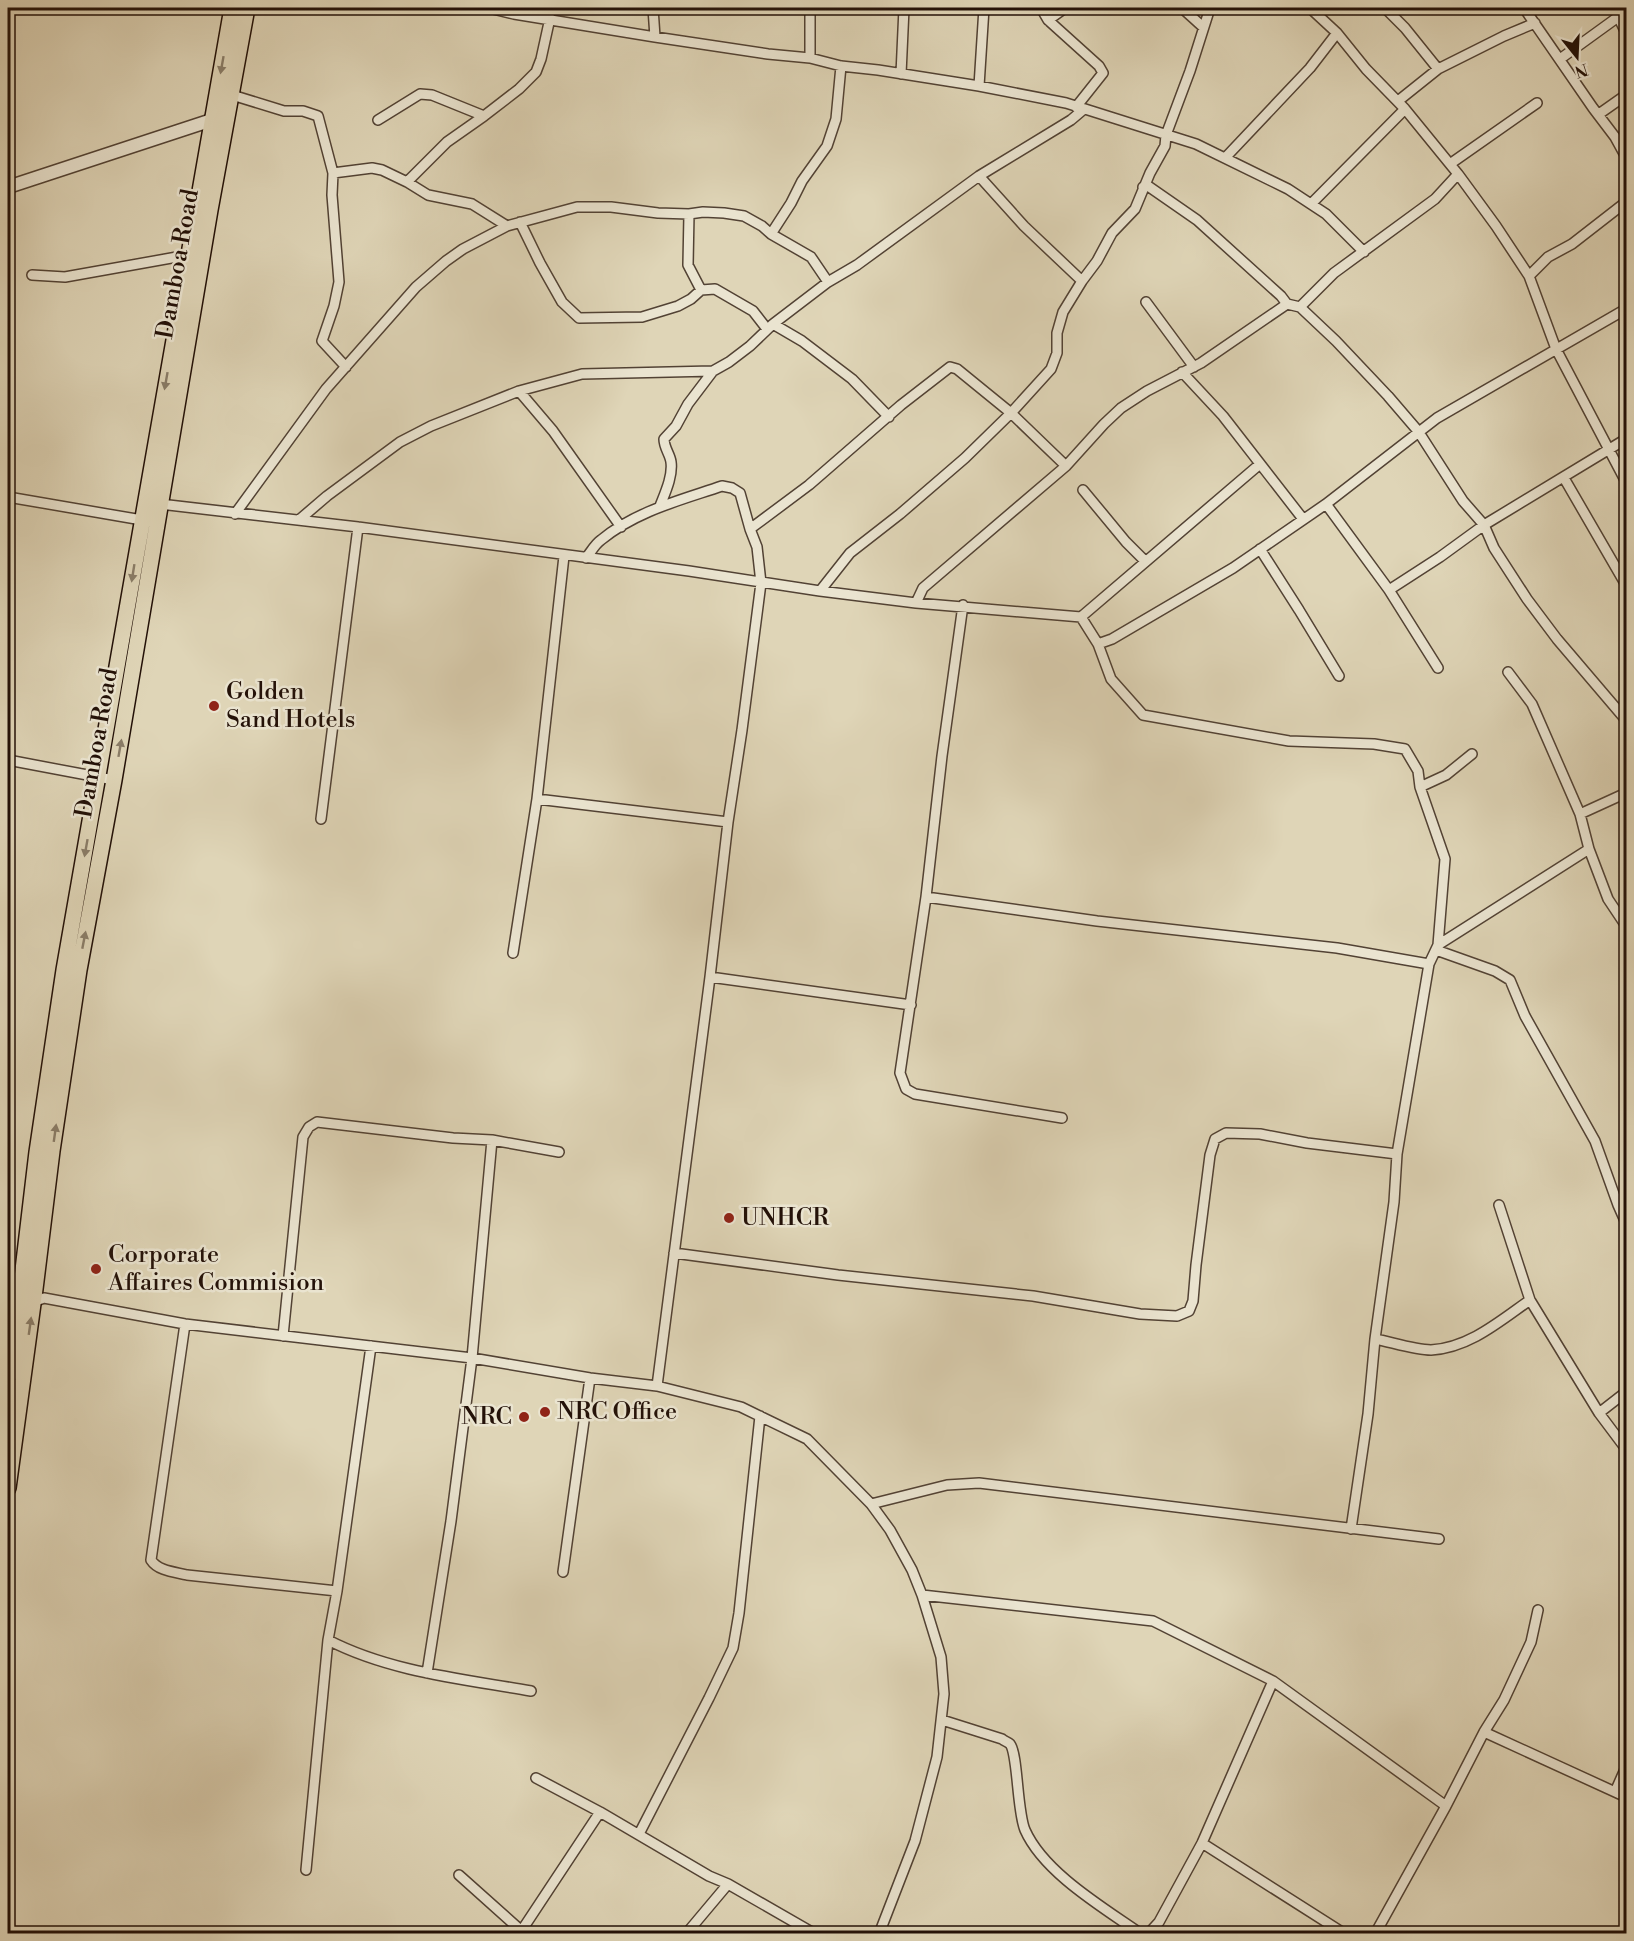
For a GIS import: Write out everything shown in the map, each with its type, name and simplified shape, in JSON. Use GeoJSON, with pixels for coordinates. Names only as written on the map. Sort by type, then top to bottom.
{"type":"FeatureCollection","features":[{"type":"Feature","properties":{"kind":"main road","name":"Damboa Road"},"geometry":{"type":"LineString","coordinates":[[20,1295],[52,1151],[79,970],[114,780],[160,504],[219,121],[232,8]]}},
{"type":"Feature","properties":{"kind":"main road","name":"Damboa Road"},"geometry":{"type":"LineString","coordinates":[[8,1488],[20,1295],[19,1271],[25,1255],[37,1152],[64,970],[188,255],[219,121],[232,95],[247,8]]}},
{"type":"Feature","properties":{"kind":"main road"},"geometry":{"type":"LineString","coordinates":[[8,1377],[14,1329],[11,1316],[20,1295]]}},
{"type":"Feature","properties":{"kind":"street"},"geometry":{"type":"LineString","coordinates":[[489,8],[514,14],[768,54],[810,58],[841,66],[979,86],[1066,103],[1196,144],[1288,189],[1326,214],[1364,252]]}},
{"type":"Feature","properties":{"kind":"street"},"geometry":{"type":"LineString","coordinates":[[653,8],[655,36]]}},
{"type":"Feature","properties":{"kind":"street"},"geometry":{"type":"LineString","coordinates":[[810,8],[810,58]]}},
{"type":"Feature","properties":{"kind":"street"},"geometry":{"type":"LineString","coordinates":[[901,74],[904,8]]}},
{"type":"Feature","properties":{"kind":"street"},"geometry":{"type":"LineString","coordinates":[[979,86],[984,8]]}},
{"type":"Feature","properties":{"kind":"street"},"geometry":{"type":"LineString","coordinates":[[660,506],[672,468],[664,439],[676,426],[688,404],[713,371],[750,346],[770,326],[828,282],[857,265],[979,176],[1071,120],[1103,73],[1099,66],[1048,20],[1041,8]]}},
{"type":"Feature","properties":{"kind":"street"},"geometry":{"type":"LineString","coordinates":[[1048,20],[1065,8]]}},
{"type":"Feature","properties":{"kind":"street"},"geometry":{"type":"LineString","coordinates":[[1182,8],[1203,27]]}},
{"type":"Feature","properties":{"kind":"street"},"geometry":{"type":"LineString","coordinates":[[820,591],[850,553],[965,458],[1011,413],[1051,369],[1057,353],[1058,333],[1063,312],[1097,261],[1112,233],[1135,209],[1143,187],[1166,147],[1166,135],[1210,8]]}},
{"type":"Feature","properties":{"kind":"street"},"geometry":{"type":"LineString","coordinates":[[1310,8],[1337,33],[1366,69],[1405,109],[1496,225],[1529,276],[1556,349],[1626,482]]}},
{"type":"Feature","properties":{"kind":"street"},"geometry":{"type":"LineString","coordinates":[[1385,8],[1405,28],[1438,69]]}},
{"type":"Feature","properties":{"kind":"street"},"geometry":{"type":"LineString","coordinates":[[1524,8],[1599,114],[1626,157]]}},
{"type":"Feature","properties":{"kind":"street"},"geometry":{"type":"LineString","coordinates":[[1560,59],[1616,12],[1626,33]]}},
{"type":"Feature","properties":{"kind":"street"},"geometry":{"type":"LineString","coordinates":[[407,182],[447,142],[519,89],[536,72],[544,48],[549,18]]}},
{"type":"Feature","properties":{"kind":"street"},"geometry":{"type":"LineString","coordinates":[[1398,101],[1438,69],[1535,23]]}},
{"type":"Feature","properties":{"kind":"street"},"geometry":{"type":"LineString","coordinates":[[1225,158],[1310,68],[1337,33]]}},
{"type":"Feature","properties":{"kind":"street"},"geometry":{"type":"LineString","coordinates":[[771,234],[802,181],[827,146],[836,119],[841,66]]}},
{"type":"Feature","properties":{"kind":"street"},"geometry":{"type":"LineString","coordinates":[[378,120],[420,94],[432,95],[484,116]]}},
{"type":"Feature","properties":{"kind":"street"},"geometry":{"type":"LineString","coordinates":[[232,95],[284,111],[303,111],[318,116],[333,173],[332,195],[339,282],[334,306],[322,341],[346,367]]}},
{"type":"Feature","properties":{"kind":"street"},"geometry":{"type":"LineString","coordinates":[[1599,114],[1626,95]]}},
{"type":"Feature","properties":{"kind":"street"},"geometry":{"type":"LineString","coordinates":[[1450,164],[1537,103]]}},
{"type":"Feature","properties":{"kind":"street"},"geometry":{"type":"LineString","coordinates":[[1311,204],[1405,109]]}},
{"type":"Feature","properties":{"kind":"street"},"geometry":{"type":"LineString","coordinates":[[8,187],[219,121]]}},
{"type":"Feature","properties":{"kind":"street"},"geometry":{"type":"LineString","coordinates":[[333,173],[372,168],[382,170],[428,195],[472,204],[507,226]]}},
{"type":"Feature","properties":{"kind":"street"},"geometry":{"type":"LineString","coordinates":[[1300,307],[1334,273],[1435,199],[1458,174]]}},
{"type":"Feature","properties":{"kind":"street"},"geometry":{"type":"LineString","coordinates":[[979,176],[1024,226],[1082,281]]}},
{"type":"Feature","properties":{"kind":"street"},"geometry":{"type":"LineString","coordinates":[[1143,187],[1148,186],[1197,220],[1287,304],[1300,307],[1388,396],[1418,431],[1463,501],[1484,525],[1494,548],[1557,639],[1626,720]]}},
{"type":"Feature","properties":{"kind":"street"},"geometry":{"type":"LineString","coordinates":[[1529,276],[1548,257],[1572,244],[1626,202]]}},
{"type":"Feature","properties":{"kind":"street"},"geometry":{"type":"LineString","coordinates":[[235,514],[326,389],[416,287],[446,261],[507,226],[577,207],[611,207],[658,213],[724,213],[744,216],[811,257],[828,282]]}},
{"type":"Feature","properties":{"kind":"street"},"geometry":{"type":"LineString","coordinates":[[689,214],[688,265],[701,291]]}},
{"type":"Feature","properties":{"kind":"street"},"geometry":{"type":"LineString","coordinates":[[520,222],[562,302],[579,318],[642,317],[678,306],[701,291],[715,289],[753,311],[770,326],[802,341],[852,379],[889,417]]}},
{"type":"Feature","properties":{"kind":"street"},"geometry":{"type":"LineString","coordinates":[[32,275],[65,277],[188,255]]}},
{"type":"Feature","properties":{"kind":"street"},"geometry":{"type":"LineString","coordinates":[[1146,302],[1194,367]]}},
{"type":"Feature","properties":{"kind":"street"},"geometry":{"type":"LineString","coordinates":[[916,603],[923,588],[1066,466],[1104,424],[1122,408],[1147,391],[1194,367],[1287,304]]}},
{"type":"Feature","properties":{"kind":"street"},"geometry":{"type":"LineString","coordinates":[[1098,644],[1112,639],[1169,607],[1233,568],[1326,504],[1437,418],[1626,309]]}},
{"type":"Feature","properties":{"kind":"street"},"geometry":{"type":"LineString","coordinates":[[750,529],[809,485],[950,368],[957,369],[1011,413],[1066,466]]}},
{"type":"Feature","properties":{"kind":"street"},"geometry":{"type":"LineString","coordinates":[[298,520],[400,442],[431,426],[519,391],[582,374],[713,371]]}},
{"type":"Feature","properties":{"kind":"street"},"geometry":{"type":"LineString","coordinates":[[1182,372],[1223,416],[1303,519]]}},
{"type":"Feature","properties":{"kind":"street"},"geometry":{"type":"LineString","coordinates":[[519,391],[553,431],[621,527]]}},
{"type":"Feature","properties":{"kind":"street"},"geometry":{"type":"LineString","coordinates":[[1389,590],[1484,525],[1626,439]]}},
{"type":"Feature","properties":{"kind":"street"},"geometry":{"type":"LineString","coordinates":[[160,504],[358,527],[916,603],[963,605],[1081,617],[1260,464]]}},
{"type":"Feature","properties":{"kind":"street"},"geometry":{"type":"LineString","coordinates":[[1564,478],[1626,585]]}},
{"type":"Feature","properties":{"kind":"street"},"geometry":{"type":"LineString","coordinates":[[586,558],[600,541],[660,506],[722,486],[740,493],[757,547],[761,583],[728,822],[657,1386]]}},
{"type":"Feature","properties":{"kind":"street"},"geometry":{"type":"LineString","coordinates":[[1083,490],[1126,542],[1145,561]]}},
{"type":"Feature","properties":{"kind":"street"},"geometry":{"type":"LineString","coordinates":[[8,497],[142,520]]}},
{"type":"Feature","properties":{"kind":"street"},"geometry":{"type":"LineString","coordinates":[[1326,504],[1389,590],[1438,668]]}},
{"type":"Feature","properties":{"kind":"street"},"geometry":{"type":"LineString","coordinates":[[321,819],[358,527]]}},
{"type":"Feature","properties":{"kind":"street"},"geometry":{"type":"LineString","coordinates":[[1260,549],[1339,676]]}},
{"type":"Feature","properties":{"kind":"street"},"geometry":{"type":"LineString","coordinates":[[513,953],[537,799],[564,556]]}},
{"type":"Feature","properties":{"kind":"street"},"geometry":{"type":"LineString","coordinates":[[963,605],[942,756],[926,897],[900,1073],[906,1089],[915,1094],[1062,1118]]}},
{"type":"Feature","properties":{"kind":"street"},"geometry":{"type":"LineString","coordinates":[[1081,617],[1098,644],[1111,679],[1143,715],[1289,741],[1374,744],[1405,749],[1418,771],[1420,787],[1445,859],[1437,947],[1429,964],[1397,1154],[1394,1202],[1375,1338],[1368,1414],[1351,1529]]}},
{"type":"Feature","properties":{"kind":"street"},"geometry":{"type":"LineString","coordinates":[[1508,672],[1532,704],[1580,814],[1589,849],[1608,899],[1626,926]]}},
{"type":"Feature","properties":{"kind":"street"},"geometry":{"type":"LineString","coordinates":[[1420,787],[1446,775],[1472,754]]}},
{"type":"Feature","properties":{"kind":"street"},"geometry":{"type":"LineString","coordinates":[[8,760],[114,780]]}},
{"type":"Feature","properties":{"kind":"street"},"geometry":{"type":"LineString","coordinates":[[1580,814],[1626,793]]}},
{"type":"Feature","properties":{"kind":"street"},"geometry":{"type":"LineString","coordinates":[[537,799],[728,822]]}},
{"type":"Feature","properties":{"kind":"street"},"geometry":{"type":"LineString","coordinates":[[1437,947],[1589,849]]}},
{"type":"Feature","properties":{"kind":"street"},"geometry":{"type":"LineString","coordinates":[[926,897],[1097,921],[1337,948],[1429,964]]}},
{"type":"Feature","properties":{"kind":"street"},"geometry":{"type":"LineString","coordinates":[[1437,947],[1495,971],[1510,980],[1525,1016],[1595,1141],[1626,1223]]}},
{"type":"Feature","properties":{"kind":"street"},"geometry":{"type":"LineString","coordinates":[[710,977],[911,1005]]}},
{"type":"Feature","properties":{"kind":"street"},"geometry":{"type":"LineString","coordinates":[[284,1336],[303,1137],[309,1127],[317,1122],[453,1138],[492,1140],[560,1152]]}},
{"type":"Feature","properties":{"kind":"street"},"geometry":{"type":"LineString","coordinates":[[674,1253],[838,1275],[1033,1296],[1140,1314],[1177,1316],[1189,1311],[1193,1301],[1210,1155],[1215,1139],[1226,1133],[1260,1134],[1308,1143],[1397,1154]]}},
{"type":"Feature","properties":{"kind":"street"},"geometry":{"type":"LineString","coordinates":[[427,1673],[451,1521],[472,1358],[492,1140]]}},
{"type":"Feature","properties":{"kind":"street"},"geometry":{"type":"LineString","coordinates":[[1499,1205],[1530,1300],[1599,1413],[1626,1449]]}},
{"type":"Feature","properties":{"kind":"street"},"geometry":{"type":"LineString","coordinates":[[20,1295],[185,1324],[472,1358],[590,1378],[657,1386],[741,1407],[807,1439],[871,1504],[890,1530],[912,1570],[922,1595],[940,1657],[944,1694],[937,1757],[917,1831],[879,1934]]}},
{"type":"Feature","properties":{"kind":"street"},"geometry":{"type":"LineString","coordinates":[[1375,1338],[1429,1350],[1454,1346],[1483,1333],[1530,1300]]}},
{"type":"Feature","properties":{"kind":"street"},"geometry":{"type":"LineString","coordinates":[[185,1324],[151,1560],[154,1565],[187,1575],[337,1591]]}},
{"type":"Feature","properties":{"kind":"street"},"geometry":{"type":"LineString","coordinates":[[306,1870],[328,1640],[337,1591],[371,1346]]}},
{"type":"Feature","properties":{"kind":"street"},"geometry":{"type":"LineString","coordinates":[[563,1572],[590,1378]]}},
{"type":"Feature","properties":{"kind":"street"},"geometry":{"type":"LineString","coordinates":[[1599,1413],[1626,1392]]}},
{"type":"Feature","properties":{"kind":"street"},"geometry":{"type":"LineString","coordinates":[[639,1834],[710,1698],[733,1648],[739,1613],[760,1416]]}},
{"type":"Feature","properties":{"kind":"street"},"geometry":{"type":"LineString","coordinates":[[871,1504],[947,1485],[979,1483],[1439,1539]]}},
{"type":"Feature","properties":{"kind":"street"},"geometry":{"type":"LineString","coordinates":[[922,1595],[1153,1621],[1273,1681],[1446,1806]]}},
{"type":"Feature","properties":{"kind":"street"},"geometry":{"type":"LineString","coordinates":[[1375,1934],[1484,1732],[1504,1700],[1531,1642],[1538,1610]]}},
{"type":"Feature","properties":{"kind":"street"},"geometry":{"type":"LineString","coordinates":[[328,1640],[351,1652],[427,1673],[531,1691]]}},
{"type":"Feature","properties":{"kind":"street"},"geometry":{"type":"LineString","coordinates":[[1148,1934],[1159,1922],[1202,1843],[1273,1681]]}},
{"type":"Feature","properties":{"kind":"street"},"geometry":{"type":"LineString","coordinates":[[942,1720],[1002,1739],[1010,1744],[1014,1756],[1020,1809],[1025,1830],[1038,1850],[1069,1884],[1141,1934]]}},
{"type":"Feature","properties":{"kind":"street"},"geometry":{"type":"LineString","coordinates":[[1484,1732],[1626,1797]]}},
{"type":"Feature","properties":{"kind":"street"},"geometry":{"type":"LineString","coordinates":[[1615,1792],[1626,1767]]}},
{"type":"Feature","properties":{"kind":"street"},"geometry":{"type":"LineString","coordinates":[[536,1778],[815,1934]]}},
{"type":"Feature","properties":{"kind":"street"},"geometry":{"type":"LineString","coordinates":[[459,1875],[523,1932],[600,1812]]}},
{"type":"Feature","properties":{"kind":"street"},"geometry":{"type":"LineString","coordinates":[[1202,1843],[1345,1934]]}},
{"type":"Feature","properties":{"kind":"street"},"geometry":{"type":"LineString","coordinates":[[686,1934],[728,1884]]}},
{"type":"Feature","properties":{"kind":"place","name":"Golden Sand Hotels"},"geometry":{"type":"Point","coordinates":[214,706]}},
{"type":"Feature","properties":{"kind":"place","name":"UNHCR"},"geometry":{"type":"Point","coordinates":[729,1218]}},
{"type":"Feature","properties":{"kind":"place","name":"Corporate Affaires Commision"},"geometry":{"type":"Point","coordinates":[96,1269]}},
{"type":"Feature","properties":{"kind":"place","name":"NRC Office"},"geometry":{"type":"Point","coordinates":[545,1412]}},
{"type":"Feature","properties":{"kind":"place","name":"NRC"},"geometry":{"type":"Point","coordinates":[524,1417]}}]}
